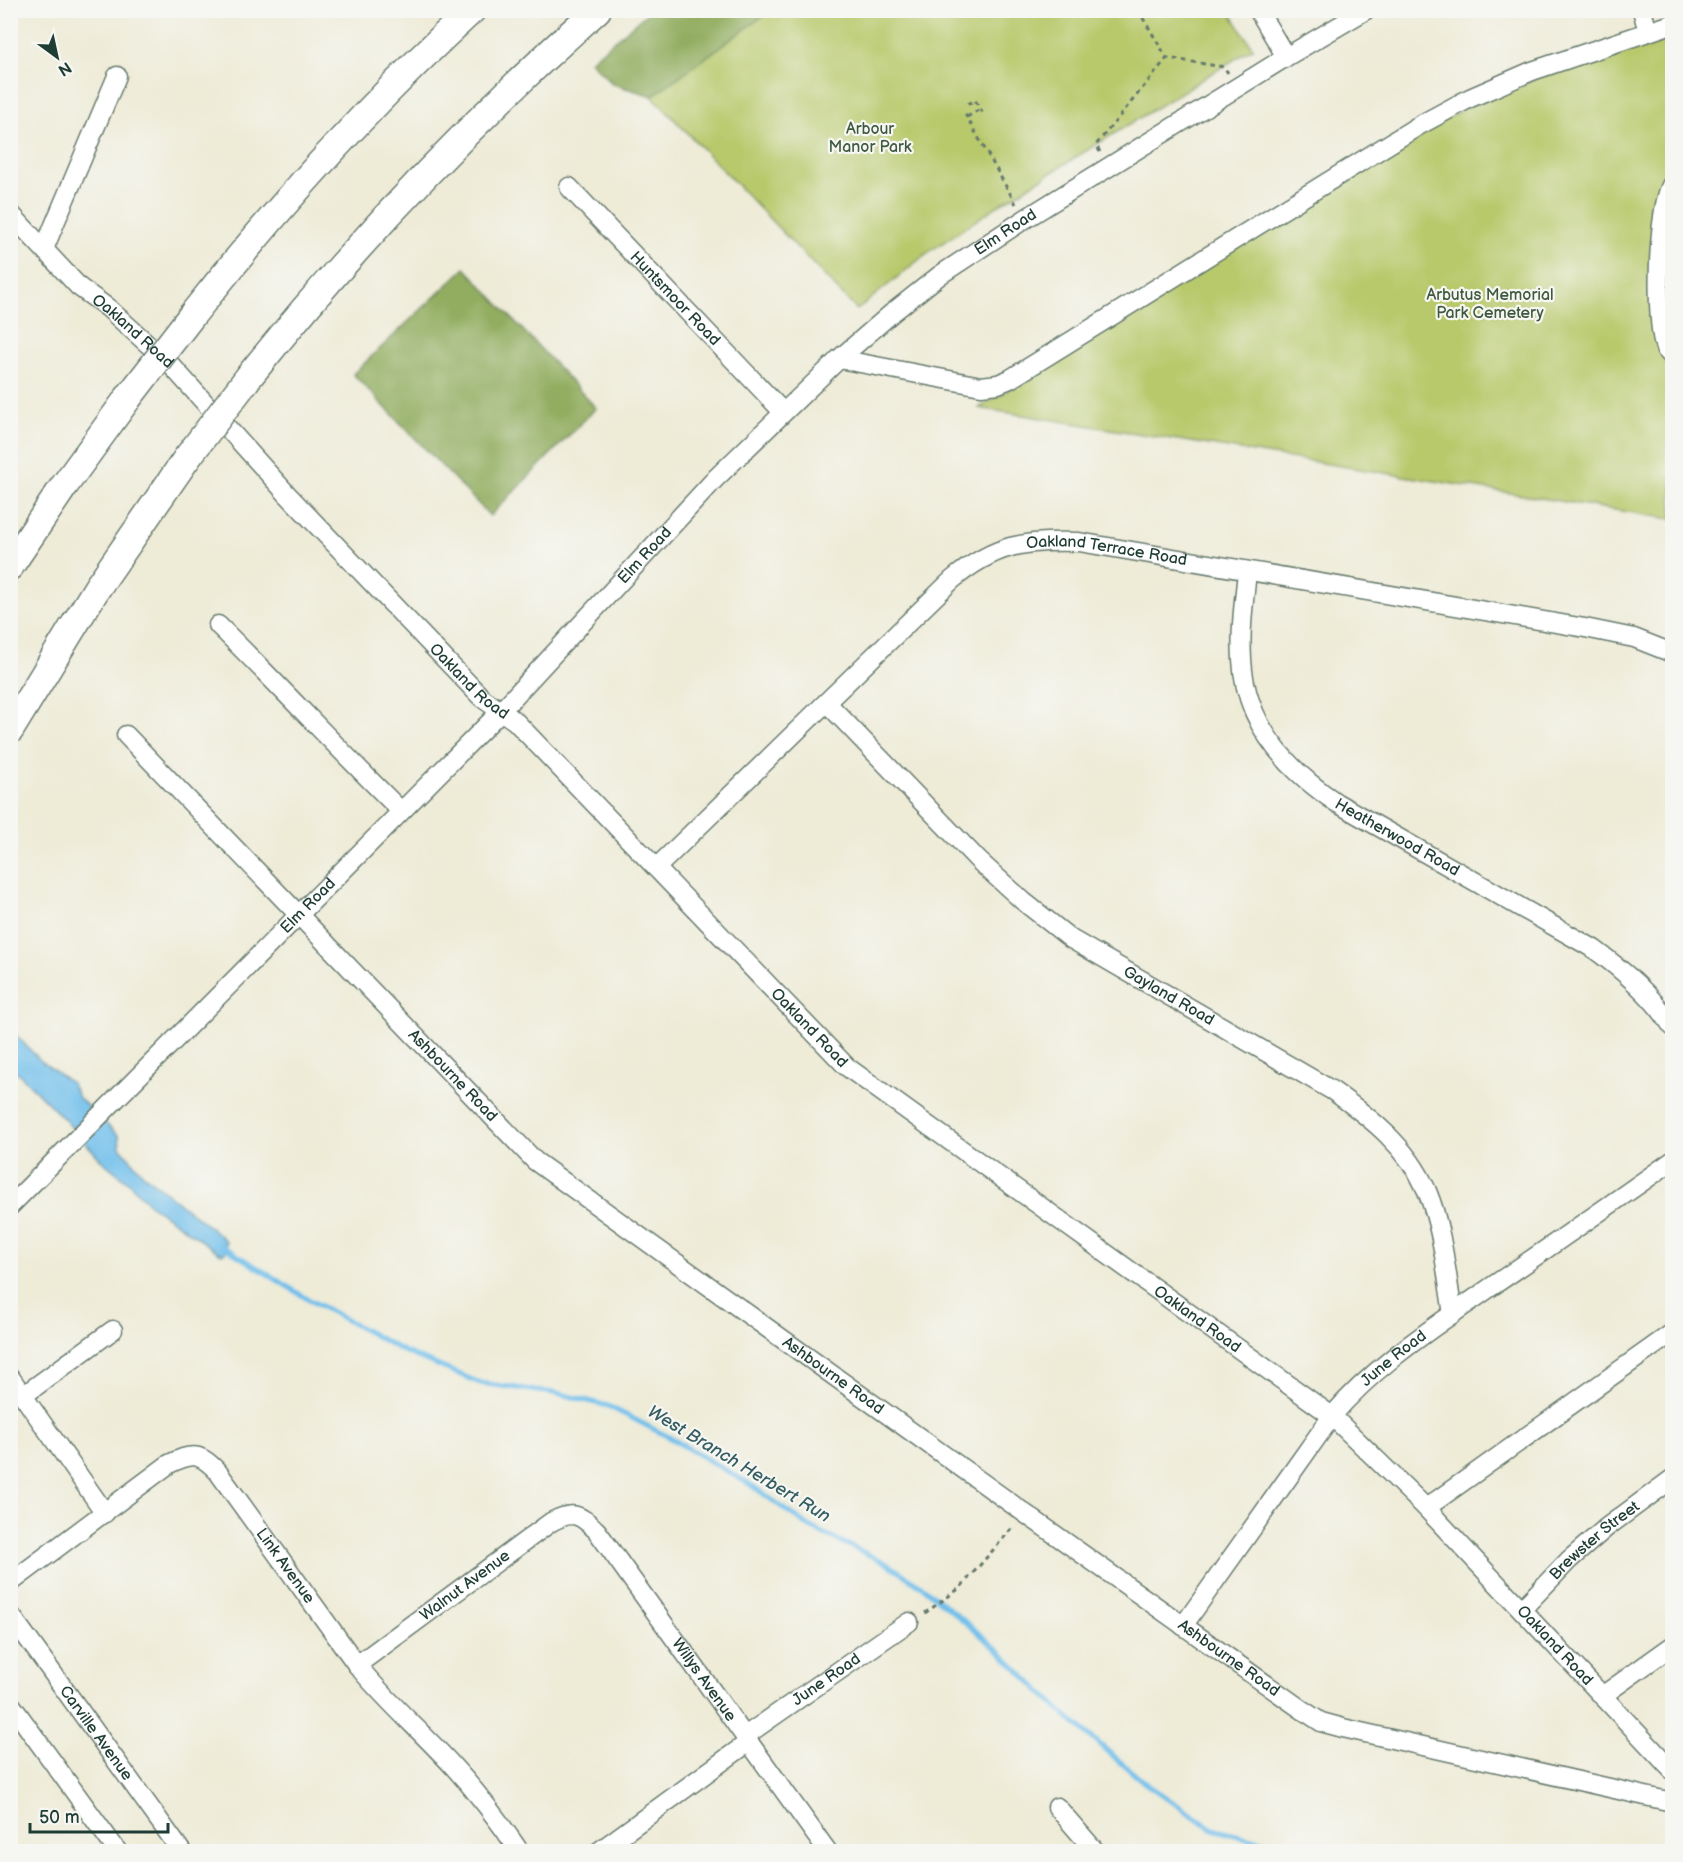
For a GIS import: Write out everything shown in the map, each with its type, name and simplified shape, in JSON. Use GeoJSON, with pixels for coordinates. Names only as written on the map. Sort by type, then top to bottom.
{"type":"FeatureCollection","features":[{"type":"Feature","properties":{"kind":"highway"},"geometry":{"type":"LineString","coordinates":[[10,566],[128,398],[257,235],[335,148],[472,10]]}},
{"type":"Feature","properties":{"kind":"highway"},"geometry":{"type":"LineString","coordinates":[[10,730],[97,588],[187,458],[251,374],[337,271],[401,200],[525,75],[597,10]]}},
{"type":"Feature","properties":{"kind":"street"},"geometry":{"type":"LineString","coordinates":[[1258,10],[1286,57]]}},
{"type":"Feature","properties":{"kind":"street","name":"Elm Road"},"geometry":{"type":"LineString","coordinates":[[10,1206],[501,711],[666,530],[838,359],[940,274],[1286,57],[1366,10]]}},
{"type":"Feature","properties":{"kind":"street"},"geometry":{"type":"LineString","coordinates":[[1642,10],[1648,32]]}},
{"type":"Feature","properties":{"kind":"street"},"geometry":{"type":"LineString","coordinates":[[838,359],[981,386],[998,384],[1010,379],[1418,126],[1453,107],[1532,71],[1672,24]]}},
{"type":"Feature","properties":{"kind":"street"},"geometry":{"type":"LineString","coordinates":[[44,249],[117,76]]}},
{"type":"Feature","properties":{"kind":"street"},"geometry":{"type":"LineString","coordinates":[[1672,184],[1668,191],[1661,224],[1659,284],[1662,333],[1666,351],[1672,357]]}},
{"type":"Feature","properties":{"kind":"street","name":"Huntsmoor Road"},"geometry":{"type":"LineString","coordinates":[[569,187],[783,412]]}},
{"type":"Feature","properties":{"kind":"street","name":"Oakland Road"},"geometry":{"type":"LineString","coordinates":[[10,213],[79,287],[108,308],[170,364],[287,494],[482,698],[516,721],[847,1067],[1332,1416],[1426,1508],[1672,1770]]}},
{"type":"Feature","properties":{"kind":"street","name":"Oakland Terrace Road"},"geometry":{"type":"LineString","coordinates":[[656,868],[952,580],[971,564],[993,552],[1024,543],[1079,542],[1614,634],[1634,638],[1672,653]]}},
{"type":"Feature","properties":{"kind":"street","name":"Heatherwood Road"},"geometry":{"type":"LineString","coordinates":[[1246,572],[1242,660],[1245,684],[1253,710],[1266,736],[1286,762],[1311,786],[1337,803],[1594,949],[1625,972],[1651,998],[1672,1026]]}},
{"type":"Feature","properties":{"kind":"street"},"geometry":{"type":"LineString","coordinates":[[218,625],[401,811]]}},
{"type":"Feature","properties":{"kind":"street","name":"Gayland Road"},"geometry":{"type":"LineString","coordinates":[[826,703],[979,861],[1023,901],[1071,939],[1333,1091],[1365,1113],[1390,1137],[1412,1164],[1427,1191],[1437,1224],[1453,1314]]}},
{"type":"Feature","properties":{"kind":"street","name":"Ashbourne Road"},"geometry":{"type":"LineString","coordinates":[[126,735],[535,1161],[1023,1512],[1321,1722],[1672,1802]]}},
{"type":"Feature","properties":{"kind":"street","name":"June Road"},"geometry":{"type":"LineString","coordinates":[[1184,1626],[1332,1416],[1353,1391],[1376,1370],[1453,1314],[1672,1161]]}},
{"type":"Feature","properties":{"kind":"street"},"geometry":{"type":"LineString","coordinates":[[24,1395],[113,1330]]}},
{"type":"Feature","properties":{"kind":"street"},"geometry":{"type":"LineString","coordinates":[[1426,1508],[1672,1333]]}},
{"type":"Feature","properties":{"kind":"street"},"geometry":{"type":"LineString","coordinates":[[10,1377],[105,1513]]}},
{"type":"Feature","properties":{"kind":"street","name":"Link Avenue"},"geometry":{"type":"LineString","coordinates":[[10,1583],[170,1464],[184,1456],[197,1455],[208,1461],[218,1472],[375,1688],[427,1738],[481,1797],[520,1851]]}},
{"type":"Feature","properties":{"kind":"street","name":"Brewster Street"},"geometry":{"type":"LineString","coordinates":[[1522,1609],[1569,1560],[1592,1540],[1672,1479]]}},
{"type":"Feature","properties":{"kind":"street","name":"Walnut Avenue"},"geometry":{"type":"LineString","coordinates":[[357,1665],[551,1522],[563,1515],[574,1514]]}},
{"type":"Feature","properties":{"kind":"street","name":"Willys Avenue"},"geometry":{"type":"LineString","coordinates":[[574,1514],[597,1531],[828,1851]]}},
{"type":"Feature","properties":{"kind":"street","name":"Carville Avenue"},"geometry":{"type":"LineString","coordinates":[[10,1614],[182,1851]]}},
{"type":"Feature","properties":{"kind":"street","name":"June Road"},"geometry":{"type":"LineString","coordinates":[[598,1851],[747,1739],[909,1622]]}},
{"type":"Feature","properties":{"kind":"street"},"geometry":{"type":"LineString","coordinates":[[1602,1696],[1672,1646]]}},
{"type":"Feature","properties":{"kind":"street"},"geometry":{"type":"LineString","coordinates":[[10,1703],[118,1851]]}},
{"type":"Feature","properties":{"kind":"street"},"geometry":{"type":"LineString","coordinates":[[1057,1807],[1096,1851]]}},
{"type":"Feature","properties":{"kind":"path"},"geometry":{"type":"LineString","coordinates":[[1138,10],[1167,58],[1224,67],[1238,87]]}},
{"type":"Feature","properties":{"kind":"path"},"geometry":{"type":"LineString","coordinates":[[1109,167],[1096,145],[1167,58]]}},
{"type":"Feature","properties":{"kind":"path"},"geometry":{"type":"LineString","coordinates":[[968,104],[975,100],[984,115]]}},
{"type":"Feature","properties":{"kind":"path"},"geometry":{"type":"LineString","coordinates":[[980,109],[966,116],[1025,219]]}},
{"type":"Feature","properties":{"kind":"path"},"geometry":{"type":"LineString","coordinates":[[928,1611],[956,1592],[1015,1525],[1023,1512]]}},
{"type":"Feature","properties":{"kind":"green space"},"geometry":{"type":"Polygon","coordinates":[[[651,10],[770,11],[652,96],[613,84],[590,61],[651,10]]]}},
{"type":"Feature","properties":{"kind":"green space","name":"Arbour Manor Park"},"geometry":{"type":"Polygon","coordinates":[[[770,11],[1229,11],[1253,48],[1005,201],[926,254],[857,310],[652,96],[770,11]]]}},
{"type":"Feature","properties":{"kind":"green space","name":"Arbutus Memorial Park Cemetery"},"geometry":{"type":"Polygon","coordinates":[[[1672,33],[1672,519],[979,408],[1421,132],[1473,104],[1535,79],[1672,33]]]}},
{"type":"Feature","properties":{"kind":"green space"},"geometry":{"type":"Polygon","coordinates":[[[465,268],[596,408],[490,516],[353,374],[465,268]]]}},
{"type":"Feature","properties":{"kind":"water"},"geometry":{"type":"Polygon","coordinates":[[[10,1029],[40,1060],[71,1083],[79,1098],[119,1136],[120,1147],[143,1174],[222,1237],[226,1242],[226,1251],[222,1254],[218,1252],[149,1204],[128,1182],[102,1161],[11,1066],[10,1029]]]}},
{"type":"Feature","properties":{"kind":"waterway","name":"West Branch Herbert Run"},"geometry":{"type":"LineString","coordinates":[[221,1245],[306,1298],[403,1351],[480,1383],[561,1394],[608,1406],[667,1436],[751,1485],[810,1527],[884,1562],[923,1587],[988,1641],[1062,1712],[1146,1784],[1213,1829],[1270,1844],[1286,1852]]}}]}
